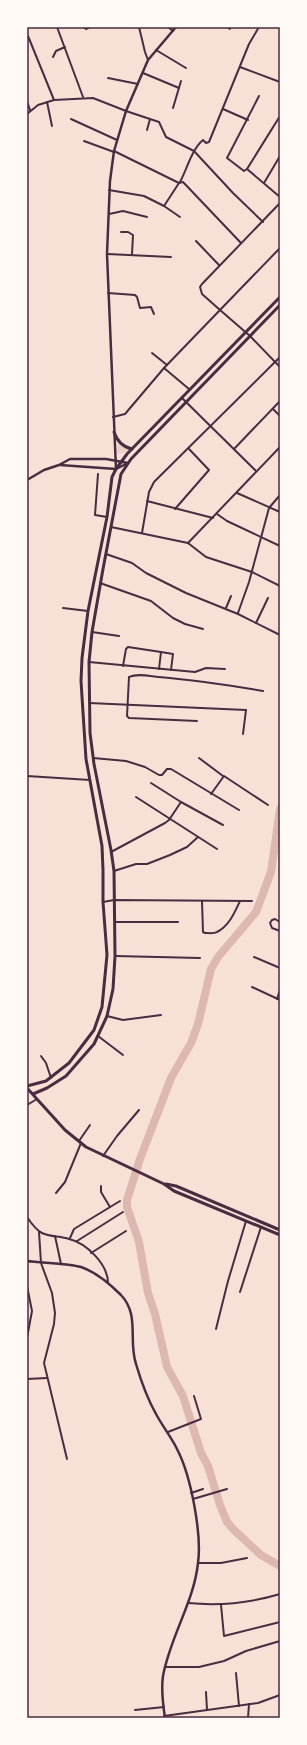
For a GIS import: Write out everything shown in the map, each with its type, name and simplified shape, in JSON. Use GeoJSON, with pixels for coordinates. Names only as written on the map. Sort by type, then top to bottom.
{"type":"FeatureCollection","features":[{"type":"Feature","properties":{"kind":"main road"},"geometry":{"type":"LineString","coordinates":[[280,297],[132,449],[116,469],[112,477],[107,517],[88,611],[82,658],[82,697],[86,759],[102,846],[103,902],[107,955],[102,1007],[94,1030],[89,1039],[69,1063],[51,1078],[27,1087],[65,1130],[89,1149],[164,1184],[174,1191],[280,1235]]}},
{"type":"Feature","properties":{"kind":"main road"},"geometry":{"type":"LineString","coordinates":[[27,1093],[33,1094],[47,1088],[66,1076],[83,1058],[98,1036],[107,1016],[113,988],[115,956],[114,871],[112,852],[93,758],[90,733],[89,662],[100,583],[121,474],[131,459],[280,305]]}},
{"type":"Feature","properties":{"kind":"main road"},"geometry":{"type":"LineString","coordinates":[[114,432],[116,438],[122,445],[132,449]]}},
{"type":"Feature","properties":{"kind":"main road"},"geometry":{"type":"LineString","coordinates":[[82,697],[89,696]]}},
{"type":"Feature","properties":{"kind":"main road"},"geometry":{"type":"LineString","coordinates":[[164,1184],[176,1186],[280,1230]]}},
{"type":"Feature","properties":{"kind":"main road"},"geometry":{"type":"LineString","coordinates":[[262,1228],[265,1224]]}},
{"type":"Feature","properties":{"kind":"street"},"geometry":{"type":"LineString","coordinates":[[57,27],[83,97]]}},
{"type":"Feature","properties":{"kind":"street"},"geometry":{"type":"LineString","coordinates":[[83,27],[86,29],[90,27]]}},
{"type":"Feature","properties":{"kind":"street"},"geometry":{"type":"LineString","coordinates":[[139,27],[148,60]]}},
{"type":"Feature","properties":{"kind":"street"},"geometry":{"type":"LineString","coordinates":[[168,27],[172,31]]}},
{"type":"Feature","properties":{"kind":"street"},"geometry":{"type":"LineString","coordinates":[[116,469],[107,254],[109,190],[114,151],[126,111],[148,60],[176,27]]}},
{"type":"Feature","properties":{"kind":"street"},"geometry":{"type":"LineString","coordinates":[[164,206],[180,183],[194,151],[202,141],[206,143],[209,142],[249,44],[259,27]]}},
{"type":"Feature","properties":{"kind":"street"},"geometry":{"type":"LineString","coordinates":[[28,36],[54,100]]}},
{"type":"Feature","properties":{"kind":"street"},"geometry":{"type":"LineString","coordinates":[[53,57],[56,51],[64,47]]}},
{"type":"Feature","properties":{"kind":"street"},"geometry":{"type":"LineString","coordinates":[[156,50],[186,68]]}},
{"type":"Feature","properties":{"kind":"street"},"geometry":{"type":"LineString","coordinates":[[240,67],[280,82]]}},
{"type":"Feature","properties":{"kind":"street"},"geometry":{"type":"LineString","coordinates":[[143,73],[179,88]]}},
{"type":"Feature","properties":{"kind":"street"},"geometry":{"type":"LineString","coordinates":[[108,78],[138,84]]}},
{"type":"Feature","properties":{"kind":"street"},"geometry":{"type":"LineString","coordinates":[[173,108],[181,81]]}},
{"type":"Feature","properties":{"kind":"street"},"geometry":{"type":"LineString","coordinates":[[259,96],[248,120],[227,158],[244,171],[247,169],[280,197]]}},
{"type":"Feature","properties":{"kind":"street"},"geometry":{"type":"LineString","coordinates":[[27,114],[30,110],[47,102],[83,97],[102,100],[126,111],[160,122],[166,137],[194,151],[233,193],[263,222]]}},
{"type":"Feature","properties":{"kind":"street"},"geometry":{"type":"LineString","coordinates":[[27,101],[30,110]]}},
{"type":"Feature","properties":{"kind":"street"},"geometry":{"type":"LineString","coordinates":[[47,102],[52,126]]}},
{"type":"Feature","properties":{"kind":"street"},"geometry":{"type":"LineString","coordinates":[[223,109],[248,120]]}},
{"type":"Feature","properties":{"kind":"street"},"geometry":{"type":"LineString","coordinates":[[247,169],[279,120],[280,116]]}},
{"type":"Feature","properties":{"kind":"street"},"geometry":{"type":"LineString","coordinates":[[71,119],[117,140]]}},
{"type":"Feature","properties":{"kind":"street"},"geometry":{"type":"LineString","coordinates":[[147,130],[150,119]]}},
{"type":"Feature","properties":{"kind":"street"},"geometry":{"type":"LineString","coordinates":[[84,141],[114,151],[180,183],[183,182],[241,243]]}},
{"type":"Feature","properties":{"kind":"street"},"geometry":{"type":"LineString","coordinates":[[264,183],[280,156]]}},
{"type":"Feature","properties":{"kind":"street"},"geometry":{"type":"LineString","coordinates":[[109,190],[144,196],[164,206],[180,217]]}},
{"type":"Feature","properties":{"kind":"street"},"geometry":{"type":"LineString","coordinates":[[280,203],[263,222],[219,265],[200,287],[202,294],[250,336],[280,367]]}},
{"type":"Feature","properties":{"kind":"street"},"geometry":{"type":"LineString","coordinates":[[108,214],[123,211],[147,217]]}},
{"type":"Feature","properties":{"kind":"street"},"geometry":{"type":"LineString","coordinates":[[121,232],[131,233],[134,237],[132,254]]}},
{"type":"Feature","properties":{"kind":"street"},"geometry":{"type":"LineString","coordinates":[[196,242],[219,265]]}},
{"type":"Feature","properties":{"kind":"street"},"geometry":{"type":"LineString","coordinates":[[113,417],[124,414],[164,368],[280,248]]}},
{"type":"Feature","properties":{"kind":"street"},"geometry":{"type":"LineString","coordinates":[[107,254],[171,257]]}},
{"type":"Feature","properties":{"kind":"street"},"geometry":{"type":"LineString","coordinates":[[108,293],[134,295],[138,297],[139,307],[151,307],[154,314]]}},
{"type":"Feature","properties":{"kind":"street"},"geometry":{"type":"LineString","coordinates":[[152,353],[167,365]]}},
{"type":"Feature","properties":{"kind":"street"},"geometry":{"type":"LineString","coordinates":[[142,533],[147,501],[151,486],[154,482],[280,357]]}},
{"type":"Feature","properties":{"kind":"street"},"geometry":{"type":"LineString","coordinates":[[164,368],[190,390]]}},
{"type":"Feature","properties":{"kind":"street"},"geometry":{"type":"LineString","coordinates":[[182,398],[256,471]]}},
{"type":"Feature","properties":{"kind":"street"},"geometry":{"type":"LineString","coordinates":[[234,449],[280,401]]}},
{"type":"Feature","properties":{"kind":"street"},"geometry":{"type":"LineString","coordinates":[[272,409],[280,416]]}},
{"type":"Feature","properties":{"kind":"street"},"geometry":{"type":"LineString","coordinates":[[188,543],[280,447]]}},
{"type":"Feature","properties":{"kind":"street"},"geometry":{"type":"LineString","coordinates":[[175,509],[209,470],[188,449]]}},
{"type":"Feature","properties":{"kind":"street"},"geometry":{"type":"LineString","coordinates":[[27,480],[44,470],[60,465],[70,459],[115,459],[128,463]]}},
{"type":"Feature","properties":{"kind":"street"},"geometry":{"type":"LineString","coordinates":[[60,465],[116,469],[128,463]]}},
{"type":"Feature","properties":{"kind":"street"},"geometry":{"type":"LineString","coordinates":[[98,474],[95,515],[107,517]]}},
{"type":"Feature","properties":{"kind":"street"},"geometry":{"type":"LineString","coordinates":[[237,493],[280,512]]}},
{"type":"Feature","properties":{"kind":"street"},"geometry":{"type":"LineString","coordinates":[[238,614],[252,572],[269,508],[280,495]]}},
{"type":"Feature","properties":{"kind":"street"},"geometry":{"type":"LineString","coordinates":[[147,501],[213,518]]}},
{"type":"Feature","properties":{"kind":"street"},"geometry":{"type":"LineString","coordinates":[[217,513],[227,522],[280,546]]}},
{"type":"Feature","properties":{"kind":"street"},"geometry":{"type":"LineString","coordinates":[[111,527],[188,543],[206,557],[252,572],[280,586]]}},
{"type":"Feature","properties":{"kind":"street"},"geometry":{"type":"LineString","coordinates":[[106,554],[132,563],[146,573],[186,593],[238,614],[280,635]]}},
{"type":"Feature","properties":{"kind":"street"},"geometry":{"type":"LineString","coordinates":[[100,583],[151,601],[173,618],[185,624],[203,629]]}},
{"type":"Feature","properties":{"kind":"street"},"geometry":{"type":"LineString","coordinates":[[226,609],[231,596]]}},
{"type":"Feature","properties":{"kind":"street"},"geometry":{"type":"LineString","coordinates":[[256,623],[268,598]]}},
{"type":"Feature","properties":{"kind":"street"},"geometry":{"type":"LineString","coordinates":[[63,608],[88,611]]}},
{"type":"Feature","properties":{"kind":"street"},"geometry":{"type":"LineString","coordinates":[[92,632],[120,636]]}},
{"type":"Feature","properties":{"kind":"street"},"geometry":{"type":"LineString","coordinates":[[123,666],[126,649],[128,647],[173,654],[172,670]]}},
{"type":"Feature","properties":{"kind":"street"},"geometry":{"type":"LineString","coordinates":[[159,669],[161,652]]}},
{"type":"Feature","properties":{"kind":"street"},"geometry":{"type":"LineString","coordinates":[[89,662],[195,672],[206,668],[225,669]]}},
{"type":"Feature","properties":{"kind":"street"},"geometry":{"type":"LineString","coordinates":[[196,721],[129,718],[127,716],[129,677],[134,674],[205,682],[263,691]]}},
{"type":"Feature","properties":{"kind":"street"},"geometry":{"type":"LineString","coordinates":[[89,702],[246,710],[243,734]]}},
{"type":"Feature","properties":{"kind":"street"},"geometry":{"type":"LineString","coordinates":[[93,758],[126,761],[144,767],[159,775],[169,769],[239,810]]}},
{"type":"Feature","properties":{"kind":"street"},"geometry":{"type":"LineString","coordinates":[[199,758],[223,776],[268,805]]}},
{"type":"Feature","properties":{"kind":"street"},"geometry":{"type":"LineString","coordinates":[[27,776],[90,780]]}},
{"type":"Feature","properties":{"kind":"street"},"geometry":{"type":"LineString","coordinates":[[211,794],[223,776]]}},
{"type":"Feature","properties":{"kind":"street"},"geometry":{"type":"LineString","coordinates":[[152,783],[223,825]]}},
{"type":"Feature","properties":{"kind":"street"},"geometry":{"type":"LineString","coordinates":[[136,797],[217,850]]}},
{"type":"Feature","properties":{"kind":"street"},"geometry":{"type":"LineString","coordinates":[[112,852],[170,819],[182,802]]}},
{"type":"Feature","properties":{"kind":"street"},"geometry":{"type":"LineString","coordinates":[[114,871],[136,864],[147,864],[159,860],[182,850],[198,837]]}},
{"type":"Feature","properties":{"kind":"street"},"geometry":{"type":"LineString","coordinates":[[103,902],[114,900],[252,901]]}},
{"type":"Feature","properties":{"kind":"street"},"geometry":{"type":"LineString","coordinates":[[202,901],[203,932],[205,934],[218,932],[236,911],[240,901]]}},
{"type":"Feature","properties":{"kind":"street"},"geometry":{"type":"LineString","coordinates":[[280,922],[275,919],[270,923],[272,928],[280,932]]}},
{"type":"Feature","properties":{"kind":"street"},"geometry":{"type":"LineString","coordinates":[[114,922],[178,922]]}},
{"type":"Feature","properties":{"kind":"street"},"geometry":{"type":"LineString","coordinates":[[115,956],[200,958]]}},
{"type":"Feature","properties":{"kind":"street"},"geometry":{"type":"LineString","coordinates":[[254,957],[280,968]]}},
{"type":"Feature","properties":{"kind":"street"},"geometry":{"type":"LineString","coordinates":[[252,987],[280,1000]]}},
{"type":"Feature","properties":{"kind":"street"},"geometry":{"type":"LineString","coordinates":[[276,999],[280,990]]}},
{"type":"Feature","properties":{"kind":"street"},"geometry":{"type":"LineString","coordinates":[[107,1016],[123,1020],[161,1015]]}},
{"type":"Feature","properties":{"kind":"street"},"geometry":{"type":"LineString","coordinates":[[98,1036],[123,1055]]}},
{"type":"Feature","properties":{"kind":"street"},"geometry":{"type":"LineString","coordinates":[[41,1056],[46,1063],[51,1078]]}},
{"type":"Feature","properties":{"kind":"street"},"geometry":{"type":"LineString","coordinates":[[27,1106],[37,1099]]}},
{"type":"Feature","properties":{"kind":"street"},"geometry":{"type":"LineString","coordinates":[[103,1156],[117,1136],[139,1110]]}},
{"type":"Feature","properties":{"kind":"street"},"geometry":{"type":"LineString","coordinates":[[56,1193],[65,1182],[80,1142],[90,1125]]}},
{"type":"Feature","properties":{"kind":"street"},"geometry":{"type":"LineString","coordinates":[[101,1186],[101,1192],[110,1207]]}},
{"type":"Feature","properties":{"kind":"street"},"geometry":{"type":"LineString","coordinates":[[70,1239],[74,1229],[120,1201]]}},
{"type":"Feature","properties":{"kind":"street"},"geometry":{"type":"LineString","coordinates":[[77,1241],[123,1212]]}},
{"type":"Feature","properties":{"kind":"street"},"geometry":{"type":"LineString","coordinates":[[27,1217],[39,1232],[41,1263],[52,1293],[55,1313],[54,1324],[44,1363],[58,1416],[67,1459]]}},
{"type":"Feature","properties":{"kind":"street"},"geometry":{"type":"LineString","coordinates":[[216,1330],[228,1281],[246,1221]]}},
{"type":"Feature","properties":{"kind":"street"},"geometry":{"type":"LineString","coordinates":[[240,1292],[262,1228]]}},
{"type":"Feature","properties":{"kind":"street"},"geometry":{"type":"LineString","coordinates":[[91,1253],[126,1231]]}},
{"type":"Feature","properties":{"kind":"street"},"geometry":{"type":"LineString","coordinates":[[39,1232],[77,1241],[91,1253],[102,1266],[108,1275],[108,1282]]}},
{"type":"Feature","properties":{"kind":"street"},"geometry":{"type":"LineString","coordinates":[[55,1236],[61,1265]]}},
{"type":"Feature","properties":{"kind":"street"},"geometry":{"type":"LineString","coordinates":[[27,1261],[82,1268],[108,1282],[122,1296],[131,1311],[133,1321],[134,1360],[144,1391],[156,1415],[168,1432],[179,1452],[193,1499],[199,1542],[198,1563],[194,1583],[171,1644],[165,1667],[163,1677],[164,1717],[264,1702],[280,1695]]}},
{"type":"Feature","properties":{"kind":"street"},"geometry":{"type":"LineString","coordinates":[[27,1286],[32,1311],[27,1338]]}},
{"type":"Feature","properties":{"kind":"street"},"geometry":{"type":"LineString","coordinates":[[27,1379],[47,1378]]}},
{"type":"Feature","properties":{"kind":"street"},"geometry":{"type":"LineString","coordinates":[[168,1432],[200,1420],[194,1396]]}},
{"type":"Feature","properties":{"kind":"street"},"geometry":{"type":"LineString","coordinates":[[191,1492],[203,1489]]}},
{"type":"Feature","properties":{"kind":"street"},"geometry":{"type":"LineString","coordinates":[[193,1499],[226,1490]]}},
{"type":"Feature","properties":{"kind":"street"},"geometry":{"type":"LineString","coordinates":[[198,1563],[221,1563],[247,1558]]}},
{"type":"Feature","properties":{"kind":"street"},"geometry":{"type":"LineString","coordinates":[[187,1603],[221,1604],[248,1601],[280,1594]]}},
{"type":"Feature","properties":{"kind":"street"},"geometry":{"type":"LineString","coordinates":[[221,1604],[224,1636],[280,1622]]}},
{"type":"Feature","properties":{"kind":"street"},"geometry":{"type":"LineString","coordinates":[[165,1667],[199,1667],[224,1661],[246,1650],[280,1641]]}},
{"type":"Feature","properties":{"kind":"street"},"geometry":{"type":"LineString","coordinates":[[236,1673],[239,1706]]}},
{"type":"Feature","properties":{"kind":"street"},"geometry":{"type":"LineString","coordinates":[[206,1692],[207,1710]]}},
{"type":"Feature","properties":{"kind":"street"},"geometry":{"type":"LineString","coordinates":[[248,1718],[249,1704]]}},
{"type":"Feature","properties":{"kind":"street"},"geometry":{"type":"LineString","coordinates":[[136,1710],[164,1707]]}},
{"type":"Feature","properties":{"kind":"shaded area"},"geometry":{"type":"Polygon","coordinates":[[[118,442],[130,448],[127,452],[117,454],[118,442]]]}},
{"type":"Feature","properties":{"kind":"waterway"},"geometry":{"type":"LineString","coordinates":[[280,809],[271,872],[256,912],[218,957],[211,969],[198,1024],[191,1043],[171,1078],[140,1159],[127,1200],[127,1207],[139,1242],[148,1293],[155,1314],[167,1367],[183,1396],[201,1453],[208,1466],[227,1522],[261,1555],[280,1566]]}}]}
